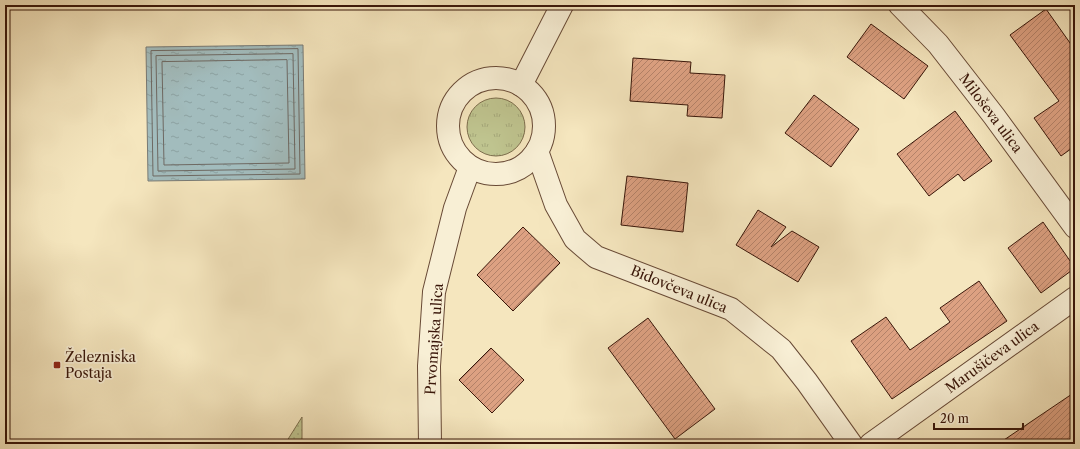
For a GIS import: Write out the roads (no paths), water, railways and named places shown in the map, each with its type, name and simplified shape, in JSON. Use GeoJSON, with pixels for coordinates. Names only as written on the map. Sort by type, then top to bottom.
{"type":"FeatureCollection","features":[{"type":"Feature","properties":{"kind":"street"},"geometry":{"type":"LineString","coordinates":[[521,85],[562,5]]}},
{"type":"Feature","properties":{"kind":"street","name":"Miloševa ulica"},"geometry":{"type":"LineString","coordinates":[[900,5],[938,44],[994,116],[1075,227]]}},
{"type":"Feature","properties":{"kind":"street"},"geometry":{"type":"LineString","coordinates":[[492,78],[507,80],[521,85],[533,95],[540,108],[544,122],[543,137],[537,151],[527,162],[514,171],[499,174],[484,173],[470,166],[459,157],[451,144],[448,130],[449,115],[454,102],[464,90],[477,82],[484,80],[492,78]]}},
{"type":"Feature","properties":{"kind":"street","name":"Bidovčeva ulica"},"geometry":{"type":"LineString","coordinates":[[537,151],[556,205],[575,239],[596,257],[731,309],[781,349],[808,382],[850,444]]}},
{"type":"Feature","properties":{"kind":"street","name":"Prvomajska ulica"},"geometry":{"type":"LineString","coordinates":[[430,444],[429,366],[434,292],[455,208],[470,166]]}},
{"type":"Feature","properties":{"kind":"street","name":"Marušičeva ulica"},"geometry":{"type":"LineString","coordinates":[[871,444],[1075,298]]}},
{"type":"Feature","properties":{"kind":"water"},"geometry":{"type":"Polygon","coordinates":[[[303,45],[305,179],[148,181],[146,47],[303,45]]]}},
{"type":"Feature","properties":{"kind":"place","name":"Železniska Postaja"},"geometry":{"type":"Point","coordinates":[57,365]}}]}
